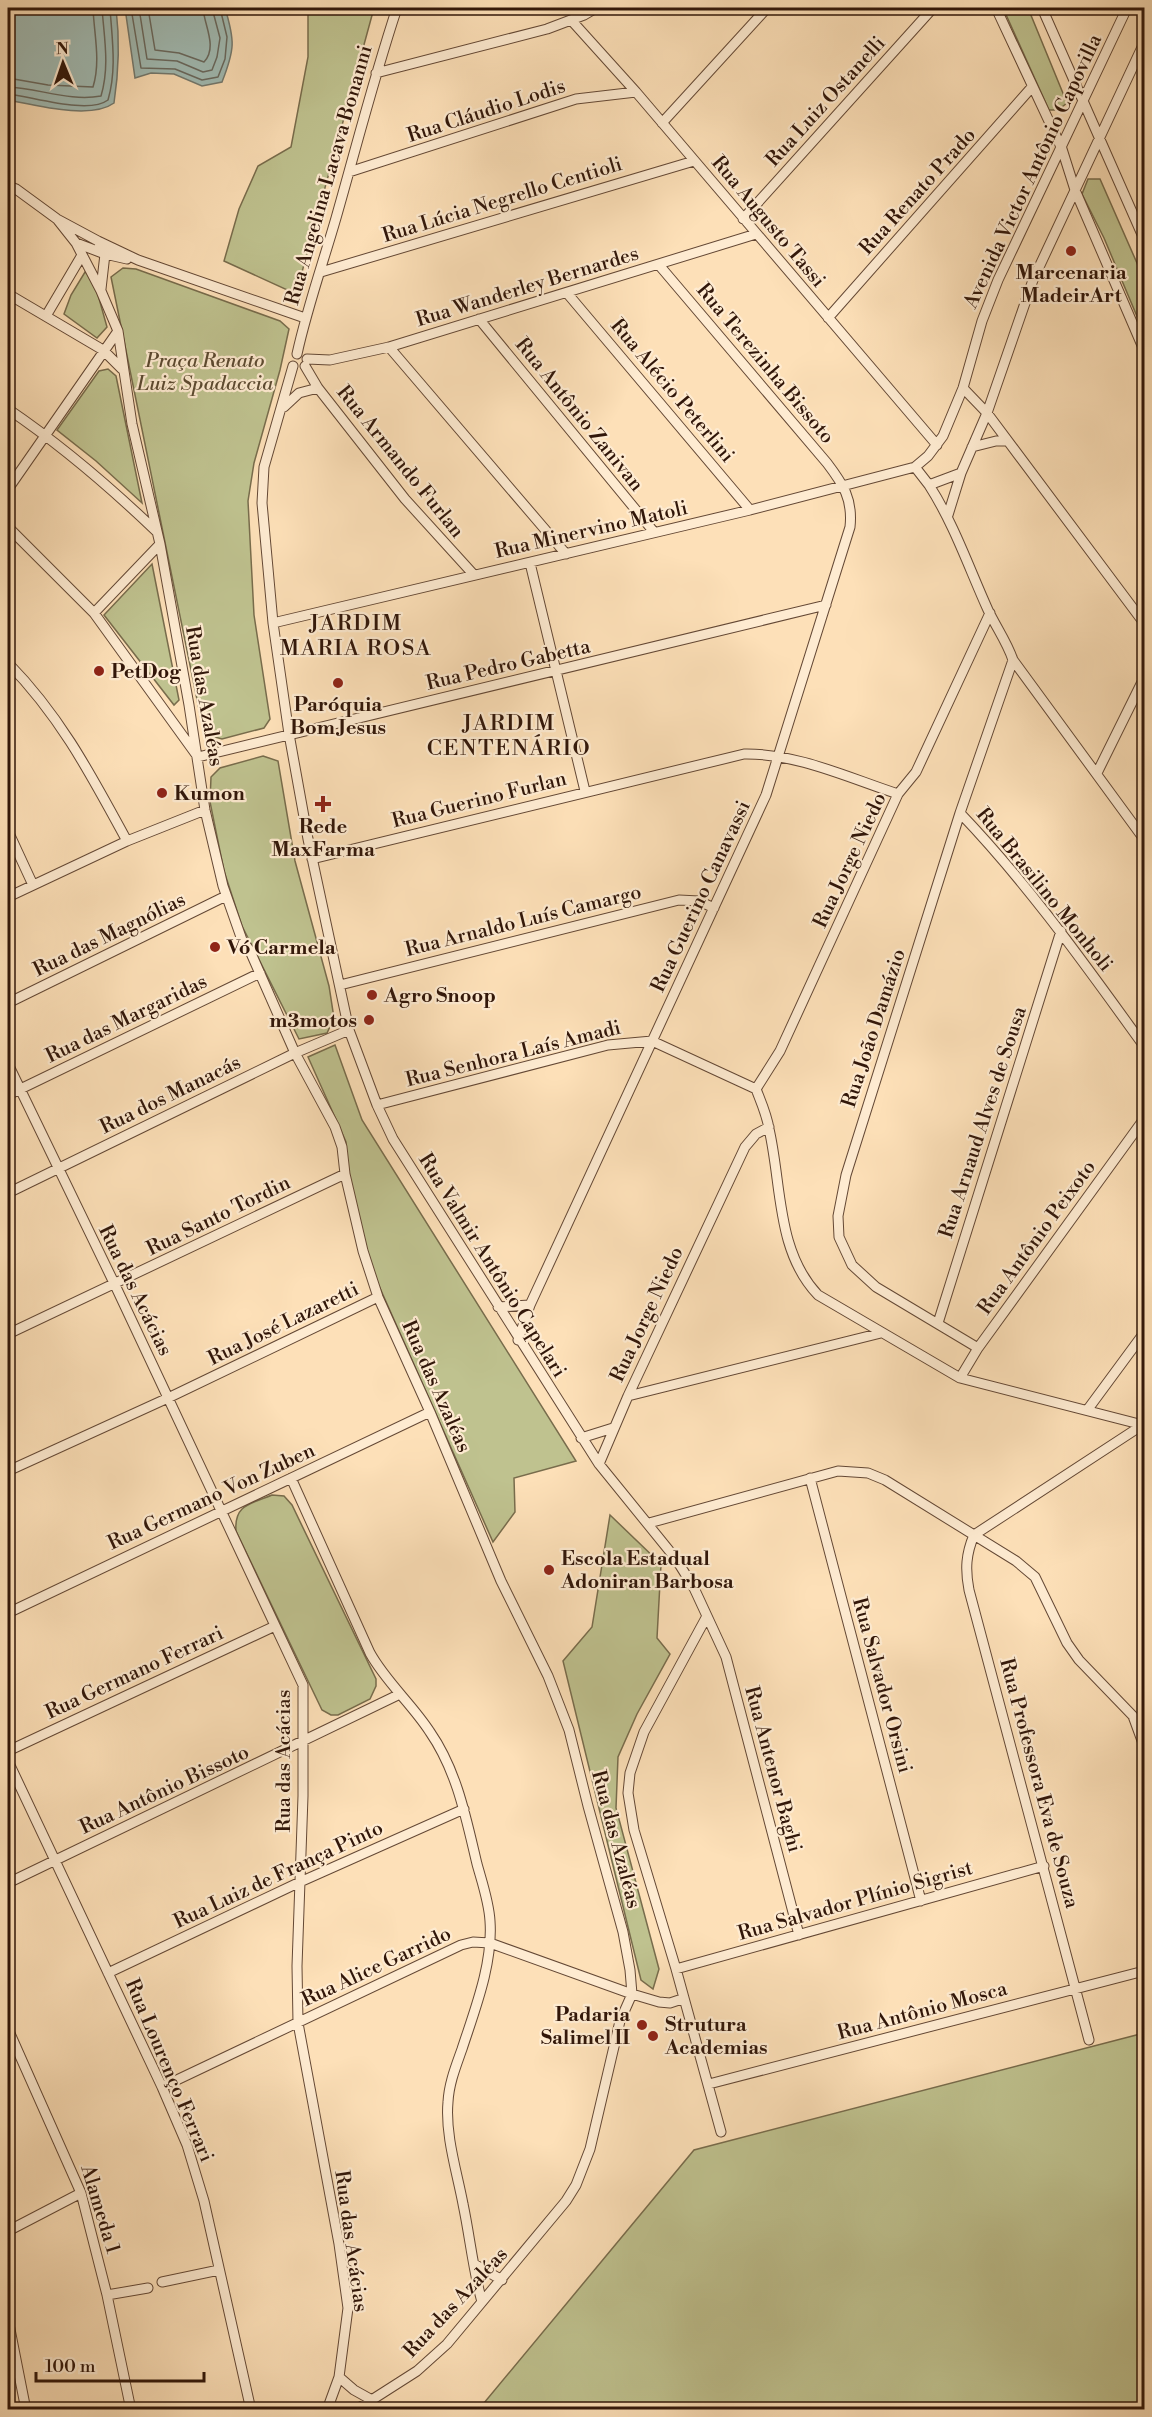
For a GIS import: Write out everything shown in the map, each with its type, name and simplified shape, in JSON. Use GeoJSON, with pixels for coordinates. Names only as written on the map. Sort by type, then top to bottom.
{"type":"FeatureCollection","features":[{"type":"Feature","properties":{"kind":"street","name":"Rua Angelina Lacava Bonanni"},"geometry":{"type":"LineString","coordinates":[[297,354],[305,318],[321,272],[376,73],[397,8]]}},
{"type":"Feature","properties":{"kind":"street"},"geometry":{"type":"LineString","coordinates":[[376,73],[572,21],[596,8]]}},
{"type":"Feature","properties":{"kind":"street"},"geometry":{"type":"LineString","coordinates":[[662,123],[767,8]]}},
{"type":"Feature","properties":{"kind":"street","name":"Rua Luiz Ostanelli"},"geometry":{"type":"LineString","coordinates":[[743,219],[933,8]]}},
{"type":"Feature","properties":{"kind":"street"},"geometry":{"type":"LineString","coordinates":[[996,8],[1062,149],[1075,190],[1144,350]]}},
{"type":"Feature","properties":{"kind":"street"},"geometry":{"type":"LineString","coordinates":[[1042,8],[1144,239]]}},
{"type":"Feature","properties":{"kind":"street","name":"Avenida Victor Antônio Capovilla"},"geometry":{"type":"LineString","coordinates":[[915,467],[937,445],[963,388],[982,321],[998,280],[1127,8]]}},
{"type":"Feature","properties":{"kind":"street","name":"Rua Augusto Tassi"},"geometry":{"type":"LineString","coordinates":[[572,21],[636,92],[937,445]]}},
{"type":"Feature","properties":{"kind":"street"},"geometry":{"type":"LineString","coordinates":[[948,514],[961,473],[987,413],[1033,280],[1144,43]]}},
{"type":"Feature","properties":{"kind":"street","name":"Rua Renato Prado"},"geometry":{"type":"LineString","coordinates":[[828,318],[1032,87]]}},
{"type":"Feature","properties":{"kind":"street","name":"Rua Cláudio Lodis"},"geometry":{"type":"LineString","coordinates":[[349,172],[576,99],[636,92]]}},
{"type":"Feature","properties":{"kind":"street","name":"Rua Lúcia Negrello Centioli"},"geometry":{"type":"LineString","coordinates":[[321,272],[694,161]]}},
{"type":"Feature","properties":{"kind":"street","name":"Rua das Azaléas"},"geometry":{"type":"LineString","coordinates":[[8,186],[16,189],[57,219],[98,242],[138,260]]}},
{"type":"Feature","properties":{"kind":"street","name":"Rua das Azaléas"},"geometry":{"type":"LineString","coordinates":[[57,219],[76,243],[101,291],[118,331],[132,424],[160,544],[198,757],[204,810],[226,896],[242,940],[260,974],[295,1053],[334,1127],[342,1147],[345,1174],[363,1251],[378,1297],[430,1412],[501,1581],[548,1676],[569,1730],[623,1932],[630,1970],[632,1994],[620,2021],[590,2149],[576,2185],[566,2201],[447,2344],[417,2371],[356,2409]]}},
{"type":"Feature","properties":{"kind":"street","name":"Rua Wanderley Bernardes"},"geometry":{"type":"LineString","coordinates":[[306,363],[389,347],[756,234]]}},
{"type":"Feature","properties":{"kind":"street"},"geometry":{"type":"LineString","coordinates":[[98,242],[105,254]]}},
{"type":"Feature","properties":{"kind":"street"},"geometry":{"type":"LineString","coordinates":[[76,243],[105,254],[138,260],[305,318]]}},
{"type":"Feature","properties":{"kind":"street","name":"Rua das Azaléas"},"geometry":{"type":"LineString","coordinates":[[101,291],[105,254]]}},
{"type":"Feature","properties":{"kind":"street"},"geometry":{"type":"LineString","coordinates":[[46,316],[82,255]]}},
{"type":"Feature","properties":{"kind":"street","name":"Rua Terezinha Bissoto"},"geometry":{"type":"LineString","coordinates":[[659,265],[844,486]]}},
{"type":"Feature","properties":{"kind":"street","name":"Rua Alécio Peterlini"},"geometry":{"type":"LineString","coordinates":[[567,293],[750,510]]}},
{"type":"Feature","properties":{"kind":"street"},"geometry":{"type":"LineString","coordinates":[[8,294],[103,350],[122,369]]}},
{"type":"Feature","properties":{"kind":"street","name":"Rua Antônio Zanivan"},"geometry":{"type":"LineString","coordinates":[[479,319],[654,532]]}},
{"type":"Feature","properties":{"kind":"street"},"geometry":{"type":"LineString","coordinates":[[8,489],[118,331]]}},
{"type":"Feature","properties":{"kind":"street"},"geometry":{"type":"LineString","coordinates":[[389,347],[566,554]]}},
{"type":"Feature","properties":{"kind":"street"},"geometry":{"type":"LineString","coordinates":[[293,366],[300,369],[306,363],[302,354],[297,354]]}},
{"type":"Feature","properties":{"kind":"street","name":"Rua Valmir Antônio Capelari"},"geometry":{"type":"LineString","coordinates":[[297,354],[292,359],[293,366],[264,467],[262,503],[273,623],[289,734],[312,859],[349,1030],[393,1139],[598,1464],[649,1523],[676,1559],[707,1616]]}},
{"type":"Feature","properties":{"kind":"street","name":"Rua Armando Furlan"},"geometry":{"type":"LineString","coordinates":[[306,363],[318,388],[405,499],[474,575]]}},
{"type":"Feature","properties":{"kind":"street"},"geometry":{"type":"LineString","coordinates":[[282,408],[299,393],[318,388]]}},
{"type":"Feature","properties":{"kind":"street"},"geometry":{"type":"LineString","coordinates":[[963,388],[987,413],[1144,624]]}},
{"type":"Feature","properties":{"kind":"street"},"geometry":{"type":"LineString","coordinates":[[8,409],[45,434],[101,479],[156,531]]}},
{"type":"Feature","properties":{"kind":"street"},"geometry":{"type":"LineString","coordinates":[[972,447],[1006,441]]}},
{"type":"Feature","properties":{"kind":"street"},"geometry":{"type":"LineString","coordinates":[[915,467],[948,514],[990,613],[1013,660],[1144,839]]}},
{"type":"Feature","properties":{"kind":"street","name":"Rua Minervino Matoli"},"geometry":{"type":"LineString","coordinates":[[273,623],[750,510],[915,467]]}},
{"type":"Feature","properties":{"kind":"street"},"geometry":{"type":"LineString","coordinates":[[929,485],[961,473]]}},
{"type":"Feature","properties":{"kind":"street","name":"Rua Guerino Canavassi"},"geometry":{"type":"LineString","coordinates":[[518,1340],[530,1305],[766,795],[850,526],[851,511],[844,486]]}},
{"type":"Feature","properties":{"kind":"street"},"geometry":{"type":"LineString","coordinates":[[8,527],[94,613],[198,757]]}},
{"type":"Feature","properties":{"kind":"street"},"geometry":{"type":"LineString","coordinates":[[94,613],[160,544]]}},
{"type":"Feature","properties":{"kind":"street"},"geometry":{"type":"LineString","coordinates":[[530,563],[585,791]]}},
{"type":"Feature","properties":{"kind":"street","name":"Rua Pedro Gabetta"},"geometry":{"type":"LineString","coordinates":[[198,757],[826,605]]}},
{"type":"Feature","properties":{"kind":"street","name":"Rua Jorge Niedo"},"geometry":{"type":"LineString","coordinates":[[756,1089],[780,1051],[898,794],[916,772],[990,613]]}},
{"type":"Feature","properties":{"kind":"street","name":"Rua João Damázio"},"geometry":{"type":"LineString","coordinates":[[978,1348],[876,1287],[852,1265],[839,1237],[838,1216],[846,1175],[960,813],[1013,660]]}},
{"type":"Feature","properties":{"kind":"street"},"geometry":{"type":"LineString","coordinates":[[8,663],[60,724],[81,757],[127,841]]}},
{"type":"Feature","properties":{"kind":"street"},"geometry":{"type":"LineString","coordinates":[[1097,772],[1144,678]]}},
{"type":"Feature","properties":{"kind":"street","name":"Rua Guerino Furlan"},"geometry":{"type":"LineString","coordinates":[[312,859],[744,754],[760,753],[779,757],[898,794]]}},
{"type":"Feature","properties":{"kind":"street"},"geometry":{"type":"LineString","coordinates":[[8,897],[127,841],[204,810]]}},
{"type":"Feature","properties":{"kind":"street","name":"Rua Brasilino Monholi"},"geometry":{"type":"LineString","coordinates":[[960,813],[988,842],[1061,932],[1144,1046]]}},
{"type":"Feature","properties":{"kind":"street"},"geometry":{"type":"LineString","coordinates":[[8,831],[33,885]]}},
{"type":"Feature","properties":{"kind":"street","name":"Rua das Magnólias"},"geometry":{"type":"LineString","coordinates":[[8,1003],[226,896]]}},
{"type":"Feature","properties":{"kind":"street","name":"Rua Arnaldo Luís Camargo"},"geometry":{"type":"LineString","coordinates":[[340,985],[659,905],[689,901],[714,908]]}},
{"type":"Feature","properties":{"kind":"street","name":"Rua Arnaud Alves de Sousa"},"geometry":{"type":"LineString","coordinates":[[938,1323],[1061,932]]}},
{"type":"Feature","properties":{"kind":"street","name":"Rua das Margaridas"},"geometry":{"type":"LineString","coordinates":[[8,1095],[260,974]]}},
{"type":"Feature","properties":{"kind":"street","name":"Rua dos Manacás"},"geometry":{"type":"LineString","coordinates":[[8,1193],[295,1053],[349,1030]]}},
{"type":"Feature","properties":{"kind":"street","name":"Rua Senhora Laís Amadi"},"geometry":{"type":"LineString","coordinates":[[377,1104],[608,1045],[652,1041],[756,1089]]}},
{"type":"Feature","properties":{"kind":"street","name":"Rua das Acácias"},"geometry":{"type":"LineString","coordinates":[[8,1064],[115,1285],[275,1626],[301,1676],[303,1742],[297,1966],[298,2023],[339,2244],[348,2308],[339,2377],[327,2409]]}},
{"type":"Feature","properties":{"kind":"street"},"geometry":{"type":"LineString","coordinates":[[756,1089],[769,1127],[786,1235],[791,1253],[807,1283],[818,1295],[960,1378],[1144,1425]]}},
{"type":"Feature","properties":{"kind":"street","name":"Rua Antônio Peixoto"},"geometry":{"type":"LineString","coordinates":[[960,1378],[978,1348],[1144,1119]]}},
{"type":"Feature","properties":{"kind":"street","name":"Rua Jorge Niedo"},"geometry":{"type":"LineString","coordinates":[[598,1464],[745,1147],[756,1134],[769,1127]]}},
{"type":"Feature","properties":{"kind":"street","name":"Rua Santo Tordin"},"geometry":{"type":"LineString","coordinates":[[8,1334],[345,1174]]}},
{"type":"Feature","properties":{"kind":"street","name":"Rua José Lazaretti"},"geometry":{"type":"LineString","coordinates":[[8,1472],[378,1297]]}},
{"type":"Feature","properties":{"kind":"street"},"geometry":{"type":"LineString","coordinates":[[498,1307],[530,1305]]}},
{"type":"Feature","properties":{"kind":"street"},"geometry":{"type":"LineString","coordinates":[[628,1396],[881,1333]]}},
{"type":"Feature","properties":{"kind":"street"},"geometry":{"type":"LineString","coordinates":[[1088,1409],[1144,1333]]}},
{"type":"Feature","properties":{"kind":"street","name":"Rua Germano Von Zuben"},"geometry":{"type":"LineString","coordinates":[[8,1613],[430,1412]]}},
{"type":"Feature","properties":{"kind":"street"},"geometry":{"type":"LineString","coordinates":[[974,1535],[1144,1425]]}},
{"type":"Feature","properties":{"kind":"street"},"geometry":{"type":"LineString","coordinates":[[581,1438],[613,1428]]}},
{"type":"Feature","properties":{"kind":"street"},"geometry":{"type":"LineString","coordinates":[[649,1523],[838,1471],[868,1473],[885,1480],[1016,1561],[1035,1577],[1067,1643],[1079,1660],[1133,1716],[1144,1746]]}},
{"type":"Feature","properties":{"kind":"street","name":"Rua Salvador Orsini"},"geometry":{"type":"LineString","coordinates":[[810,1478],[921,1900]]}},
{"type":"Feature","properties":{"kind":"street"},"geometry":{"type":"LineString","coordinates":[[291,1479],[378,1668],[430,1732],[450,1767],[464,1809],[487,1902],[490,1943],[476,2004],[447,2102],[449,2129],[482,2302]]}},
{"type":"Feature","properties":{"kind":"street","name":"Rua Professora Eva de Souza"},"geometry":{"type":"LineString","coordinates":[[974,1535],[967,1552],[966,1571],[969,1590],[1089,2040]]}},
{"type":"Feature","properties":{"kind":"street"},"geometry":{"type":"LineString","coordinates":[[707,1616],[644,1732],[630,1773],[628,1792],[634,1830],[676,1969],[682,1999],[709,2084],[721,2132]]}},
{"type":"Feature","properties":{"kind":"street","name":"Rua Antenor Baghi"},"geometry":{"type":"LineString","coordinates":[[707,1616],[726,1657],[799,1935]]}},
{"type":"Feature","properties":{"kind":"street","name":"Rua Germano Ferrari"},"geometry":{"type":"LineString","coordinates":[[8,1751],[275,1626]]}},
{"type":"Feature","properties":{"kind":"street","name":"Rua Antônio Bissoto"},"geometry":{"type":"LineString","coordinates":[[8,1883],[400,1694]]}},
{"type":"Feature","properties":{"kind":"street","name":"Rua Lourenço Ferrari"},"geometry":{"type":"LineString","coordinates":[[8,1761],[162,2087],[187,2145],[204,2200],[251,2409]]}},
{"type":"Feature","properties":{"kind":"street","name":"Rua Luiz de França Pinto"},"geometry":{"type":"LineString","coordinates":[[108,1973],[300,1882],[464,1809]]}},
{"type":"Feature","properties":{"kind":"street","name":"Rua Salvador Plínio Sigrist"},"geometry":{"type":"LineString","coordinates":[[676,1969],[1044,1866]]}},
{"type":"Feature","properties":{"kind":"street","name":"Rua Alice Garrido"},"geometry":{"type":"LineString","coordinates":[[162,2087],[461,1945],[473,1942],[490,1943],[659,2002],[670,2003],[682,1999]]}},
{"type":"Feature","properties":{"kind":"street","name":"Rua Antônio Mosca"},"geometry":{"type":"LineString","coordinates":[[709,2084],[1144,1971]]}},
{"type":"Feature","properties":{"kind":"street","name":"Alameda 1"},"geometry":{"type":"LineString","coordinates":[[8,2029],[81,2193],[107,2295],[131,2409]]}},
{"type":"Feature","properties":{"kind":"street"},"geometry":{"type":"LineString","coordinates":[[8,2231],[81,2193]]}},
{"type":"Feature","properties":{"kind":"street"},"geometry":{"type":"LineString","coordinates":[[474,2264],[501,2280]]}},
{"type":"Feature","properties":{"kind":"street"},"geometry":{"type":"LineString","coordinates":[[162,2282],[219,2270]]}},
{"type":"Feature","properties":{"kind":"street"},"geometry":{"type":"LineString","coordinates":[[107,2295],[148,2288]]}},
{"type":"Feature","properties":{"kind":"street"},"geometry":{"type":"LineString","coordinates":[[8,2319],[26,2409]]}},
{"type":"Feature","properties":{"kind":"street"},"geometry":{"type":"LineString","coordinates":[[339,2377],[372,2400]]}},
{"type":"Feature","properties":{"kind":"green space"},"geometry":{"type":"Polygon","coordinates":[[[308,8],[374,8],[296,294],[224,261],[239,209],[258,166],[291,147],[308,57],[308,8]]]}},
{"type":"Feature","properties":{"kind":"green space"},"geometry":{"type":"Polygon","coordinates":[[[1003,8],[1028,8],[1067,103],[1058,110],[1049,110],[1003,8]]]}},
{"type":"Feature","properties":{"kind":"green space"},"geometry":{"type":"Polygon","coordinates":[[[1088,179],[1100,179],[1144,279],[1144,333],[1104,238],[1082,194],[1088,179]]]}},
{"type":"Feature","properties":{"kind":"green space","name":"Praça Renato Luiz Spadaccia"},"geometry":{"type":"Polygon","coordinates":[[[123,268],[136,269],[280,321],[289,329],[254,463],[248,501],[254,615],[270,719],[264,728],[222,739],[204,734],[111,277],[123,268]]]}},
{"type":"Feature","properties":{"kind":"green space"},"geometry":{"type":"Polygon","coordinates":[[[85,272],[93,277],[107,327],[97,338],[64,314],[71,295],[85,272]]]}},
{"type":"Feature","properties":{"kind":"green space"},"geometry":{"type":"Polygon","coordinates":[[[108,369],[116,376],[142,503],[96,461],[57,430],[99,371],[108,369]]]}},
{"type":"Feature","properties":{"kind":"green space"},"geometry":{"type":"Polygon","coordinates":[[[152,564],[179,700],[174,705],[104,615],[152,564]]]}},
{"type":"Feature","properties":{"kind":"green space"},"geometry":{"type":"Polygon","coordinates":[[[263,756],[278,761],[295,861],[329,986],[334,1018],[327,1033],[299,1039],[242,926],[224,871],[210,802],[211,777],[220,768],[263,756]]]}},
{"type":"Feature","properties":{"kind":"green space"},"geometry":{"type":"Polygon","coordinates":[[[335,1045],[362,1120],[576,1461],[514,1478],[515,1512],[493,1542],[363,1250],[347,1174],[346,1142],[308,1057],[335,1045]]]}},
{"type":"Feature","properties":{"kind":"green space"},"geometry":{"type":"Polygon","coordinates":[[[272,1495],[284,1496],[292,1505],[376,1679],[376,1686],[370,1699],[338,1715],[331,1715],[322,1710],[236,1531],[238,1515],[245,1506],[272,1495]]]}},
{"type":"Feature","properties":{"kind":"green space"},"geometry":{"type":"Polygon","coordinates":[[[610,1515],[661,1564],[657,1638],[670,1654],[637,1714],[618,1757],[616,1808],[659,1969],[653,1989],[641,1980],[563,1661],[592,1627],[610,1515]]]}},
{"type":"Feature","properties":{"kind":"green space"},"geometry":{"type":"Polygon","coordinates":[[[1144,2033],[1144,2409],[479,2409],[694,2150],[1144,2033]]]}},
{"type":"Feature","properties":{"kind":"water"},"geometry":{"type":"Polygon","coordinates":[[[8,8],[116,8],[118,56],[114,103],[104,108],[77,111],[8,100],[8,8]]]}},
{"type":"Feature","properties":{"kind":"water"},"geometry":{"type":"Polygon","coordinates":[[[125,8],[225,8],[231,29],[232,45],[222,82],[202,86],[174,74],[151,73],[135,78],[125,8]]]}},
{"type":"Feature","properties":{"kind":"place","name":"Marcenaria MadeirArt"},"geometry":{"type":"Point","coordinates":[1071,251]}},
{"type":"Feature","properties":{"kind":"place","name":"PetDog"},"geometry":{"type":"Point","coordinates":[99,671]}},
{"type":"Feature","properties":{"kind":"place","name":"Paróquia Bom Jesus"},"geometry":{"type":"Point","coordinates":[338,683]}},
{"type":"Feature","properties":{"kind":"place","name":"Kumon"},"geometry":{"type":"Point","coordinates":[162,793]}},
{"type":"Feature","properties":{"kind":"place","name":"Rede MaxFarma"},"geometry":{"type":"Point","coordinates":[323,804]}},
{"type":"Feature","properties":{"kind":"place","name":"Vó Carmela"},"geometry":{"type":"Point","coordinates":[215,947]}},
{"type":"Feature","properties":{"kind":"place","name":"Agro Snoop"},"geometry":{"type":"Point","coordinates":[372,995]}},
{"type":"Feature","properties":{"kind":"place","name":"m3motos"},"geometry":{"type":"Point","coordinates":[369,1020]}},
{"type":"Feature","properties":{"kind":"place","name":"Escola Estadual Adoniran Barbosa"},"geometry":{"type":"Point","coordinates":[549,1570]}},
{"type":"Feature","properties":{"kind":"place","name":"Padaria Salimel II"},"geometry":{"type":"Point","coordinates":[642,2025]}},
{"type":"Feature","properties":{"kind":"place","name":"Strutura Academias"},"geometry":{"type":"Point","coordinates":[653,2036]}},
{"type":"Feature","properties":{"kind":"district","name":"JARDIM MARIA ROSA"},"geometry":{"type":"Point","coordinates":[356,634]}},
{"type":"Feature","properties":{"kind":"district","name":"JARDIM CENTENÁRIO"},"geometry":{"type":"Point","coordinates":[509,734]}}]}
